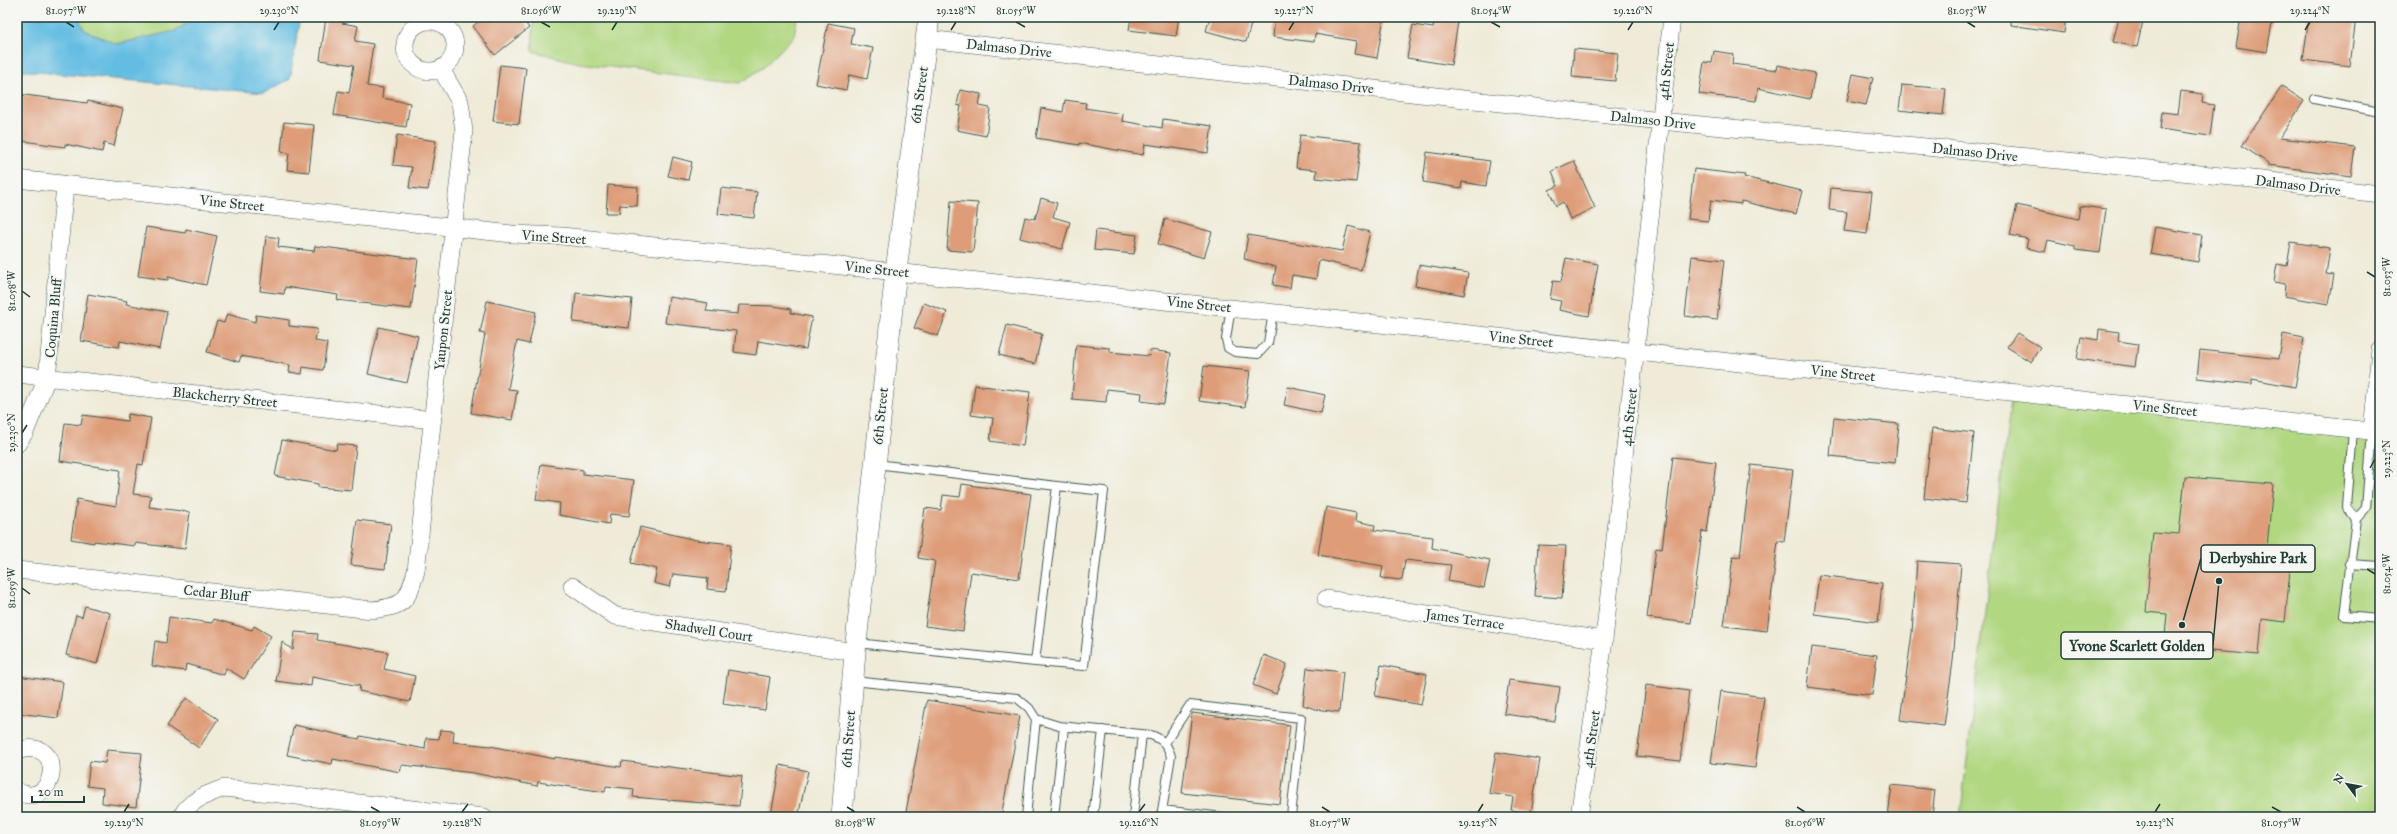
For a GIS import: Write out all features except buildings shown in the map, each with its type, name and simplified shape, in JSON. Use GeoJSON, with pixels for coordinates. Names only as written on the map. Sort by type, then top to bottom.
{"type":"FeatureCollection","features":[{"type":"Feature","properties":{"kind":"street","name":"6th Street"},"geometry":{"type":"LineString","coordinates":[[842,817],[855,647],[896,271],[929,17]]}},
{"type":"Feature","properties":{"kind":"street","name":"4th Street"},"geometry":{"type":"LineString","coordinates":[[1579,817],[1604,640],[1672,17]]}},
{"type":"Feature","properties":{"kind":"street","name":"Dalmaso Drive"},"geometry":{"type":"LineString","coordinates":[[927,39],[1661,121],[2262,180],[2380,194]]}},
{"type":"Feature","properties":{"kind":"street","name":"Yaupon Street"},"geometry":{"type":"LineString","coordinates":[[409,595],[416,571],[455,227],[464,131],[460,102],[441,69]]}},
{"type":"Feature","properties":{"kind":"street","name":"Vine Street"},"geometry":{"type":"LineString","coordinates":[[17,179],[455,227],[896,271],[2012,390],[2376,432]]}},
{"type":"Feature","properties":{"kind":"street","name":"Coquina Bluff"},"geometry":{"type":"LineString","coordinates":[[17,444],[25,432],[47,378],[65,185]]}},
{"type":"Feature","properties":{"kind":"street"},"geometry":{"type":"LineString","coordinates":[[2376,432],[2380,350]]}},
{"type":"Feature","properties":{"kind":"street","name":"Blackcherry Street"},"geometry":{"type":"LineString","coordinates":[[17,374],[433,420]]}},
{"type":"Feature","properties":{"kind":"street","name":"Cedar Bluff"},"geometry":{"type":"LineString","coordinates":[[17,570],[372,610],[395,607],[409,595]]}},
{"type":"Feature","properties":{"kind":"street","name":"Shadwell Court"},"geometry":{"type":"LineString","coordinates":[[572,586],[614,616],[855,647]]}},
{"type":"Feature","properties":{"kind":"street","name":"James Terrace"},"geometry":{"type":"LineString","coordinates":[[1326,599],[1604,640]]}},
{"type":"Feature","properties":{"kind":"street"},"geometry":{"type":"LineString","coordinates":[[17,750],[28,747],[40,750],[49,758],[53,769],[50,781],[42,791],[30,795],[17,791]]}},
{"type":"Feature","properties":{"kind":"street"},"geometry":{"type":"LineString","coordinates":[[181,817],[184,811],[202,796],[224,788],[484,817]]}},
{"type":"Feature","properties":{"kind":"lane"},"geometry":{"type":"LineString","coordinates":[[2314,99],[2380,112]]}},
{"type":"Feature","properties":{"kind":"lane"},"geometry":{"type":"LineString","coordinates":[[1231,307],[1226,339],[1228,348],[1235,352],[1258,354],[1268,343],[1273,312]]}},
{"type":"Feature","properties":{"kind":"lane"},"geometry":{"type":"LineString","coordinates":[[2353,430],[2347,507],[2356,519]]}},
{"type":"Feature","properties":{"kind":"lane"},"geometry":{"type":"LineString","coordinates":[[2376,432],[2366,508],[2356,519],[2349,564],[2344,616],[2380,619]]}},
{"type":"Feature","properties":{"kind":"lane"},"geometry":{"type":"LineString","coordinates":[[855,647],[1084,666],[1104,491],[875,464]]}},
{"type":"Feature","properties":{"kind":"lane"},"geometry":{"type":"LineString","coordinates":[[1035,662],[1057,486]]}},
{"type":"Feature","properties":{"kind":"lane"},"geometry":{"type":"LineString","coordinates":[[2349,564],[2380,566]]}},
{"type":"Feature","properties":{"kind":"lane"},"geometry":{"type":"LineString","coordinates":[[852,681],[1017,698],[1029,708],[1036,719],[1026,817]]}},
{"type":"Feature","properties":{"kind":"lane"},"geometry":{"type":"LineString","coordinates":[[1165,743],[1190,705],[1301,718],[1290,817]]}},
{"type":"Feature","properties":{"kind":"lane"},"geometry":{"type":"LineString","coordinates":[[1036,719],[1064,727],[1142,734],[1161,739],[1168,746],[1171,756],[1162,813],[1223,817]]}},
{"type":"Feature","properties":{"kind":"lane"},"geometry":{"type":"LineString","coordinates":[[1054,817],[1064,727]]}},
{"type":"Feature","properties":{"kind":"lane"},"geometry":{"type":"LineString","coordinates":[[1093,817],[1103,730]]}},
{"type":"Feature","properties":{"kind":"lane"},"geometry":{"type":"LineString","coordinates":[[1133,817],[1142,734]]}},
{"type":"Feature","properties":{"kind":"green space"},"geometry":{"type":"Polygon","coordinates":[[[78,17],[197,17],[175,31],[117,44],[84,30],[78,17]]]}},
{"type":"Feature","properties":{"kind":"green space"},"geometry":{"type":"Polygon","coordinates":[[[534,17],[797,17],[794,36],[764,67],[740,83],[579,63],[532,51],[534,17]]]}},
{"type":"Feature","properties":{"kind":"green space"},"geometry":{"type":"Polygon","coordinates":[[[2012,390],[2380,432],[2380,817],[1960,817],[2012,390]]]}},
{"type":"Feature","properties":{"kind":"water"},"geometry":{"type":"Polygon","coordinates":[[[17,17],[78,17],[84,30],[117,44],[175,31],[197,17],[300,17],[290,79],[264,93],[17,70],[17,17]]]}},
{"type":"Feature","properties":{"kind":"place","name":"Yvone Scarlett Golden"},"geometry":{"type":"Point","coordinates":[2219,581]}},
{"type":"Feature","properties":{"kind":"place","name":"Derbyshire Park"},"geometry":{"type":"Point","coordinates":[2182,625]}}]}
